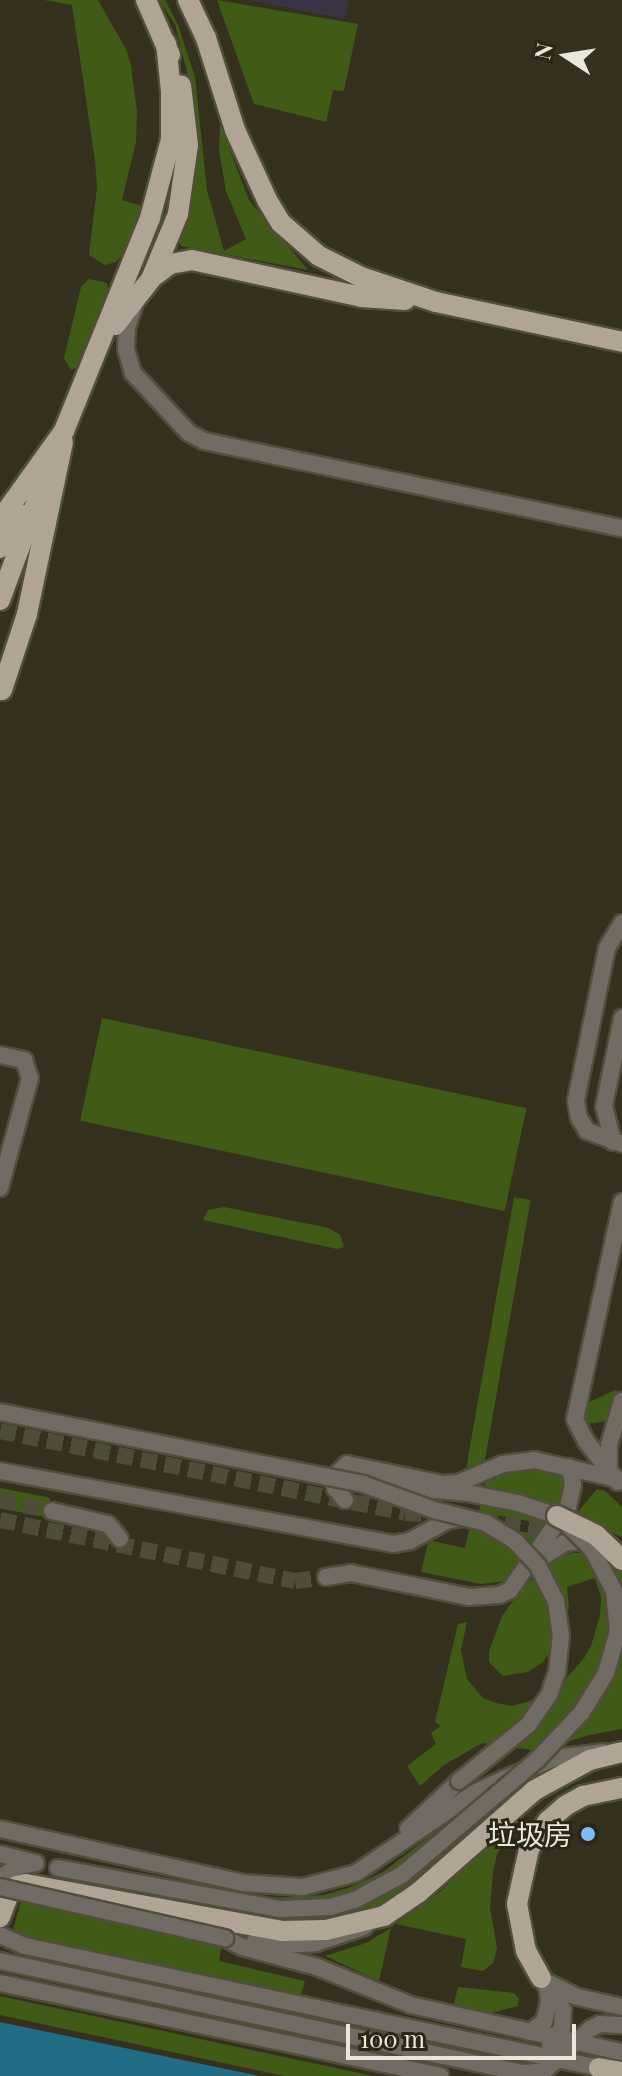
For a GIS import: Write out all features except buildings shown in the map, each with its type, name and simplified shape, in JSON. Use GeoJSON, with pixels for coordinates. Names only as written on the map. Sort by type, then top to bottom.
{"type":"FeatureCollection","features":[{"type":"Feature","properties":{"kind":"main road"},"geometry":{"type":"LineString","coordinates":[[94,362],[118,320],[151,279],[178,214],[188,145],[183,92],[166,43],[146,0]]}},
{"type":"Feature","properties":{"kind":"main road"},"geometry":{"type":"LineString","coordinates":[[188,0],[206,38],[235,130],[281,223],[336,267],[436,302],[620,342]]}},
{"type":"Feature","properties":{"kind":"main road"},"geometry":{"type":"LineString","coordinates":[[0,600],[46,475],[150,218],[166,166],[172,114],[166,43]]}},
{"type":"Feature","properties":{"kind":"main road"},"geometry":{"type":"LineString","coordinates":[[151,279],[170,264],[192,260],[361,297],[436,302]]}},
{"type":"Feature","properties":{"kind":"main road"},"geometry":{"type":"LineString","coordinates":[[0,520],[66,426]]}},
{"type":"Feature","properties":{"kind":"main road"},"geometry":{"type":"LineString","coordinates":[[1,695],[27,614],[66,426]]}},
{"type":"Feature","properties":{"kind":"main road"},"geometry":{"type":"LineString","coordinates":[[0,548],[46,475]]}},
{"type":"Feature","properties":{"kind":"main road"},"geometry":{"type":"LineString","coordinates":[[1,695],[24,536]]}},
{"type":"Feature","properties":{"kind":"main road"},"geometry":{"type":"LineString","coordinates":[[557,1516],[596,1535],[622,1560]]}},
{"type":"Feature","properties":{"kind":"main road"},"geometry":{"type":"LineString","coordinates":[[0,1917],[9,1894],[17,1886],[26,1884],[282,1931],[326,1930],[384,1916],[418,1893],[535,1790],[571,1769],[619,1752]]}},
{"type":"Feature","properties":{"kind":"main road"},"geometry":{"type":"LineString","coordinates":[[544,1982],[526,1951],[517,1904],[529,1849],[548,1821],[565,1806],[583,1796],[622,1788]]}},
{"type":"Feature","properties":{"kind":"main road"},"geometry":{"type":"LineString","coordinates":[[599,2068],[622,2072]]}},
{"type":"Feature","properties":{"kind":"street"},"geometry":{"type":"LineString","coordinates":[[136,300],[126,339],[133,373],[189,433],[204,441],[622,528]]}},
{"type":"Feature","properties":{"kind":"street"},"geometry":{"type":"LineString","coordinates":[[617,1143],[587,1131],[579,1118],[576,1101],[607,948],[622,923]]}},
{"type":"Feature","properties":{"kind":"street"},"geometry":{"type":"LineString","coordinates":[[617,1143],[604,1106],[622,1018]]}},
{"type":"Feature","properties":{"kind":"street"},"geometry":{"type":"LineString","coordinates":[[0,1188],[30,1078],[24,1060],[1,1054]]}},
{"type":"Feature","properties":{"kind":"street"},"geometry":{"type":"LineString","coordinates":[[617,1479],[580,1433],[575,1419],[622,1202]]}},
{"type":"Feature","properties":{"kind":"street"},"geometry":{"type":"LineString","coordinates":[[617,1479],[609,1445],[622,1401]]}},
{"type":"Feature","properties":{"kind":"street"},"geometry":{"type":"LineString","coordinates":[[0,1412],[363,1484],[468,1493],[518,1503],[557,1516],[592,1549],[614,1591],[618,1631],[606,1673],[582,1712],[537,1760],[403,1874],[355,1900],[330,1907],[280,1909],[2,1855]]}},
{"type":"Feature","properties":{"kind":"street"},"geometry":{"type":"LineString","coordinates":[[345,1500],[335,1488],[334,1477],[347,1464],[443,1484],[458,1483],[517,1461],[543,1461],[617,1479]]}},
{"type":"Feature","properties":{"kind":"street"},"geometry":{"type":"LineString","coordinates":[[326,1577],[351,1573],[484,1598],[510,1590],[568,1507],[573,1485],[570,1467]]}},
{"type":"Feature","properties":{"kind":"street"},"geometry":{"type":"LineString","coordinates":[[0,1471],[384,1543],[403,1544],[441,1522],[469,1517]]}},
{"type":"Feature","properties":{"kind":"street"},"geometry":{"type":"LineString","coordinates":[[363,1484],[434,1510],[486,1523],[504,1532],[538,1566],[556,1601],[560,1657],[549,1695],[515,1738],[459,1781],[371,1865]]}},
{"type":"Feature","properties":{"kind":"street"},"geometry":{"type":"LineString","coordinates":[[52,1511],[108,1524],[120,1539]]}},
{"type":"Feature","properties":{"kind":"street"},"geometry":{"type":"LineString","coordinates":[[521,1573],[564,1543],[594,1540]]}},
{"type":"Feature","properties":{"kind":"street"},"geometry":{"type":"LineString","coordinates":[[0,1829],[266,1887],[323,1884],[371,1865],[474,1793],[555,1758],[576,1753],[619,1752]]}},
{"type":"Feature","properties":{"kind":"street"},"geometry":{"type":"LineString","coordinates":[[0,1910],[0,1882],[4,1875],[19,1866],[36,1863]]}},
{"type":"Feature","properties":{"kind":"street"},"geometry":{"type":"LineString","coordinates":[[0,1887],[225,1938],[281,1945],[316,1943],[355,1932],[384,1916]]}},
{"type":"Feature","properties":{"kind":"street"},"geometry":{"type":"LineString","coordinates":[[0,1935],[25,1946],[599,2068]]}},
{"type":"Feature","properties":{"kind":"street"},"geometry":{"type":"LineString","coordinates":[[225,1938],[242,1947],[325,1970],[411,2005],[622,2052]]}},
{"type":"Feature","properties":{"kind":"street"},"geometry":{"type":"LineString","coordinates":[[0,1961],[523,2073],[544,2071],[590,2029],[616,2024]]}},
{"type":"Feature","properties":{"kind":"street"},"geometry":{"type":"LineString","coordinates":[[544,1982],[574,1996],[616,2024]]}},
{"type":"Feature","properties":{"kind":"street"},"geometry":{"type":"LineString","coordinates":[[530,2032],[544,2022],[547,2014],[544,1982]]}},
{"type":"Feature","properties":{"kind":"street"},"geometry":{"type":"LineString","coordinates":[[526,2052],[540,2049],[557,2038],[563,2010],[544,1982]]}},
{"type":"Feature","properties":{"kind":"street"},"geometry":{"type":"LineString","coordinates":[[0,1983],[440,2076]]}},
{"type":"Feature","properties":{"kind":"street"},"geometry":{"type":"LineString","coordinates":[[574,1996],[622,2007]]}},
{"type":"Feature","properties":{"kind":"street"},"geometry":{"type":"LineString","coordinates":[[574,2076],[586,2069],[599,2068]]}},
{"type":"Feature","properties":{"kind":"shaded area"},"geometry":{"type":"Polygon","coordinates":[[[250,0],[349,0],[345,19],[250,0]]]}},
{"type":"Feature","properties":{"kind":"green space"},"geometry":{"type":"Polygon","coordinates":[[[44,0],[98,0],[126,49],[131,65],[137,112],[136,142],[122,200],[142,206],[126,251],[116,262],[105,265],[89,255],[97,187],[72,5],[44,0]]]}},
{"type":"Feature","properties":{"kind":"green space"},"geometry":{"type":"Polygon","coordinates":[[[159,0],[165,0],[178,25],[195,77],[207,190],[224,251],[246,239],[226,191],[219,150],[220,124],[249,200],[308,270],[181,246],[179,240],[194,180],[194,100],[175,24],[159,0]]]}},
{"type":"Feature","properties":{"kind":"green space"},"geometry":{"type":"Polygon","coordinates":[[[217,0],[358,24],[344,91],[333,90],[326,122],[254,104],[217,0]]]}},
{"type":"Feature","properties":{"kind":"green space"},"geometry":{"type":"Polygon","coordinates":[[[89,279],[107,283],[108,293],[82,365],[71,370],[64,358],[81,287],[89,279]]]}},
{"type":"Feature","properties":{"kind":"green space"},"geometry":{"type":"Polygon","coordinates":[[[102,1018],[527,1108],[505,1211],[80,1121],[102,1018]]]}},
{"type":"Feature","properties":{"kind":"green space"},"geometry":{"type":"Polygon","coordinates":[[[514,1197],[531,1200],[483,1470],[466,1467],[514,1197]]]}},
{"type":"Feature","properties":{"kind":"green space"},"geometry":{"type":"Polygon","coordinates":[[[224,1207],[329,1228],[340,1235],[344,1247],[337,1249],[203,1220],[208,1210],[224,1207]]]}},
{"type":"Feature","properties":{"kind":"green space"},"geometry":{"type":"Polygon","coordinates":[[[617,1389],[608,1421],[586,1424],[583,1405],[617,1389]]]}},
{"type":"Feature","properties":{"kind":"green space"},"geometry":{"type":"Polygon","coordinates":[[[532,1467],[561,1474],[564,1483],[561,1498],[545,1524],[479,1512],[486,1478],[512,1469],[532,1467]]]}},
{"type":"Feature","properties":{"kind":"green space"},"geometry":{"type":"Polygon","coordinates":[[[0,1488],[50,1498],[46,1517],[0,1508],[0,1488]]]}},
{"type":"Feature","properties":{"kind":"green space"},"geometry":{"type":"Polygon","coordinates":[[[597,1489],[605,1491],[622,1507],[622,1537],[574,1516],[597,1489]]]}},
{"type":"Feature","properties":{"kind":"green space"},"geometry":{"type":"Polygon","coordinates":[[[471,1522],[540,1535],[506,1581],[481,1584],[421,1572],[428,1543],[432,1541],[465,1548],[471,1522]]]}},
{"type":"Feature","properties":{"kind":"green space"},"geometry":{"type":"Polygon","coordinates":[[[613,1553],[622,1557],[622,1729],[589,1735],[539,1751],[482,1743],[444,1765],[420,1786],[407,1766],[436,1744],[431,1733],[441,1726],[435,1722],[458,1624],[467,1622],[461,1650],[467,1679],[483,1698],[496,1703],[512,1706],[543,1697],[559,1687],[584,1658],[600,1615],[601,1597],[595,1578],[567,1587],[569,1607],[564,1631],[543,1662],[528,1672],[503,1676],[489,1662],[489,1651],[502,1616],[524,1586],[559,1556],[613,1553]]]}},
{"type":"Feature","properties":{"kind":"green space"},"geometry":{"type":"Polygon","coordinates":[[[531,1802],[497,1854],[490,1907],[497,1948],[493,1963],[483,1971],[461,1967],[466,1939],[396,1924],[440,1892],[531,1802]]]}},
{"type":"Feature","properties":{"kind":"green space"},"geometry":{"type":"Polygon","coordinates":[[[470,1805],[479,1812],[479,1826],[399,1900],[340,1919],[283,1923],[59,1879],[62,1862],[66,1859],[267,1898],[324,1895],[383,1872],[470,1805]]]}},
{"type":"Feature","properties":{"kind":"green space"},"geometry":{"type":"Polygon","coordinates":[[[27,1897],[223,1937],[219,1961],[305,1981],[300,1998],[12,1934],[20,1904],[27,1897]]]}},
{"type":"Feature","properties":{"kind":"green space"},"geometry":{"type":"Polygon","coordinates":[[[391,1928],[379,1981],[325,1956],[366,1943],[391,1928]]]}},
{"type":"Feature","properties":{"kind":"green space"},"geometry":{"type":"Polygon","coordinates":[[[458,1987],[514,1993],[519,1999],[518,2006],[484,2015],[453,2008],[458,1987]]]}},
{"type":"Feature","properties":{"kind":"green space"},"geometry":{"type":"Polygon","coordinates":[[[0,1996],[373,2076],[284,2076],[0,2015],[0,1996]]]}},
{"type":"Feature","properties":{"kind":"water"},"geometry":{"type":"Polygon","coordinates":[[[0,2022],[259,2076],[0,2076],[0,2022]]]}},
{"type":"Feature","properties":{"kind":"tunnel"},"geometry":{"type":"LineString","coordinates":[[0,1431],[405,1513],[442,1515]]}},
{"type":"Feature","properties":{"kind":"tunnel"},"geometry":{"type":"LineString","coordinates":[[0,1500],[52,1511]]}},
{"type":"Feature","properties":{"kind":"tunnel"},"geometry":{"type":"LineString","coordinates":[[481,1519],[584,1538]]}},
{"type":"Feature","properties":{"kind":"tunnel"},"geometry":{"type":"LineString","coordinates":[[0,1520],[295,1581],[326,1577]]}},
{"type":"Feature","properties":{"kind":"place","name":"垃圾房"},"geometry":{"type":"Point","coordinates":[588,1834]}}]}
